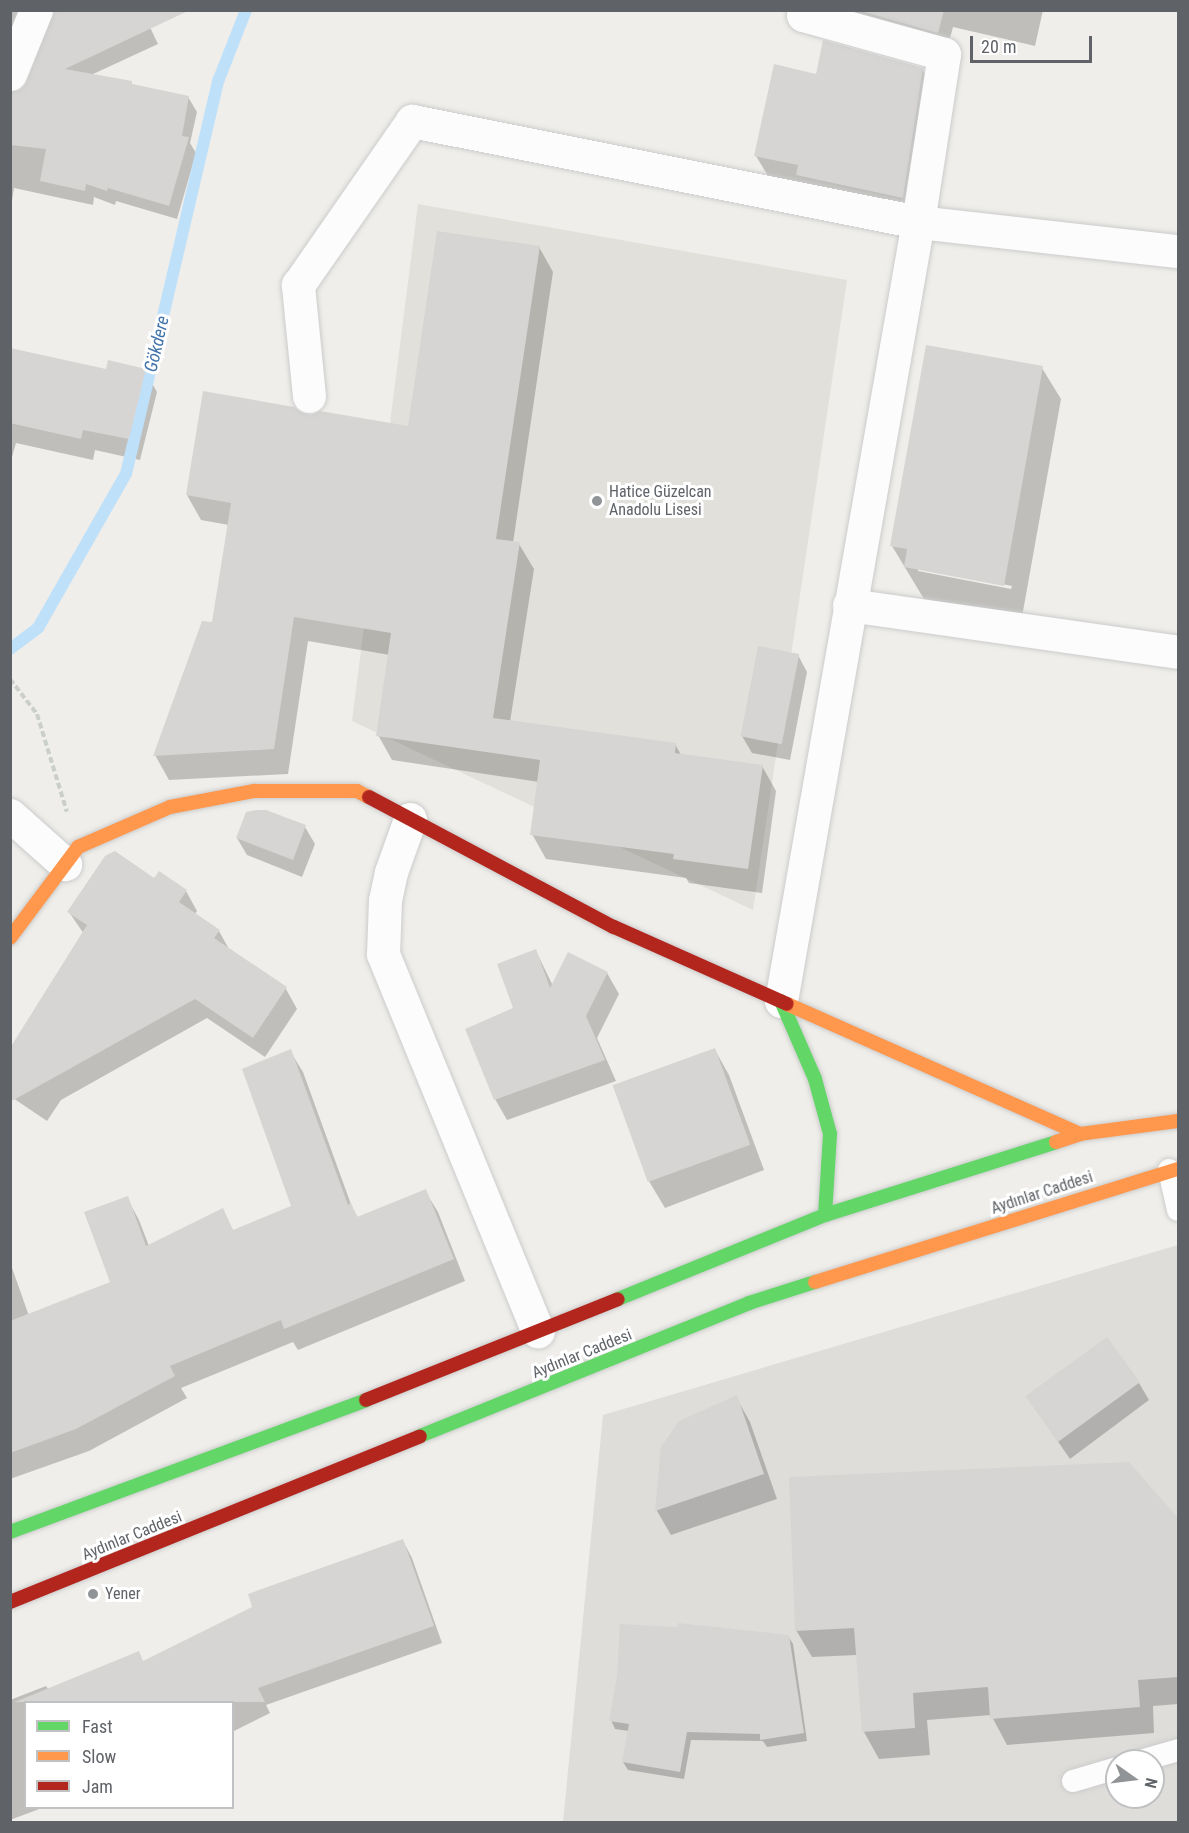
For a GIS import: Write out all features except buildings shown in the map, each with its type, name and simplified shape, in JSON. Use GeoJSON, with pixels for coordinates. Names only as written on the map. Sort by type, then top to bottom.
{"type":"FeatureCollection","features":[{"type":"Feature","properties":{"kind":"main road"},"geometry":{"type":"LineString","coordinates":[[10,938],[71,856],[170,807],[254,791],[357,791],[614,927],[1080,1134]]}},
{"type":"Feature","properties":{"kind":"main road"},"geometry":{"type":"LineString","coordinates":[[781,1001],[815,1079],[830,1134],[825,1215]]}},
{"type":"Feature","properties":{"kind":"main road"},"geometry":{"type":"LineString","coordinates":[[10,1532],[382,1394],[825,1215],[1080,1134],[1177,1122]]}},
{"type":"Feature","properties":{"kind":"main road","name":"Aydınlar Caddesi"},"geometry":{"type":"LineString","coordinates":[[10,1602],[749,1303],[1173,1167]]}},
{"type":"Feature","properties":{"kind":"street"},"geometry":{"type":"LineString","coordinates":[[10,74],[36,10]]}},
{"type":"Feature","properties":{"kind":"street"},"geometry":{"type":"LineString","coordinates":[[781,1001],[918,222],[944,54],[803,15],[805,10]]}},
{"type":"Feature","properties":{"kind":"street"},"geometry":{"type":"LineString","coordinates":[[309,396],[298,285],[412,121],[918,222],[1179,251]]}},
{"type":"Feature","properties":{"kind":"street"},"geometry":{"type":"LineString","coordinates":[[849,605],[1179,652]]}},
{"type":"Feature","properties":{"kind":"street"},"geometry":{"type":"LineString","coordinates":[[10,815],[71,856]]}},
{"type":"Feature","properties":{"kind":"street"},"geometry":{"type":"LineString","coordinates":[[410,819],[399,845],[389,882],[382,928],[383,954],[538,1331]]}},
{"type":"Feature","properties":{"kind":"lane"},"geometry":{"type":"LineString","coordinates":[[1173,1167],[1179,1210]]}},
{"type":"Feature","properties":{"kind":"lane"},"geometry":{"type":"LineString","coordinates":[[1073,1781],[1105,1772]]}},
{"type":"Feature","properties":{"kind":"path"},"geometry":{"type":"LineString","coordinates":[[10,680],[37,714],[71,856]]}},
{"type":"Feature","properties":{"kind":"shaded area","name":"Hatice Güzelcan Anadolu Lisesi"},"geometry":{"type":"Polygon","coordinates":[[[418,204],[847,280],[753,910],[352,721],[418,204]]]}},
{"type":"Feature","properties":{"kind":"shaded area"},"geometry":{"type":"Polygon","coordinates":[[[1178,1245],[1178,1822],[563,1822],[603,1415],[1178,1245]]]}},
{"type":"Feature","properties":{"kind":"waterway","name":"Gökdere"},"geometry":{"type":"LineString","coordinates":[[10,649],[38,628],[126,474],[219,79],[246,10]]}},
{"type":"Feature","properties":{"kind":"traffic: fast"},"geometry":{"type":"LineString","coordinates":[[781,1001],[815,1079],[830,1134],[825,1215]]}},
{"type":"Feature","properties":{"kind":"traffic: fast"},"geometry":{"type":"LineString","coordinates":[[618,1299],[825,1215],[1056,1142]]}},
{"type":"Feature","properties":{"kind":"traffic: fast"},"geometry":{"type":"LineString","coordinates":[[420,1436],[749,1303],[815,1282]]}},
{"type":"Feature","properties":{"kind":"traffic: fast"},"geometry":{"type":"LineString","coordinates":[[10,1532],[366,1400]]}},
{"type":"Feature","properties":{"kind":"traffic: slow"},"geometry":{"type":"LineString","coordinates":[[10,938],[78,847],[170,807],[254,791],[357,791],[369,797]]}},
{"type":"Feature","properties":{"kind":"traffic: slow"},"geometry":{"type":"LineString","coordinates":[[787,1004],[1080,1134]]}},
{"type":"Feature","properties":{"kind":"traffic: slow"},"geometry":{"type":"LineString","coordinates":[[1056,1142],[1080,1134],[1178,1121]]}},
{"type":"Feature","properties":{"kind":"traffic: slow"},"geometry":{"type":"LineString","coordinates":[[815,1282],[1178,1169]]}},
{"type":"Feature","properties":{"kind":"traffic: jam"},"geometry":{"type":"LineString","coordinates":[[369,797],[614,927],[787,1004]]}},
{"type":"Feature","properties":{"kind":"traffic: jam"},"geometry":{"type":"LineString","coordinates":[[366,1400],[618,1299]]}},
{"type":"Feature","properties":{"kind":"traffic: jam"},"geometry":{"type":"LineString","coordinates":[[10,1602],[420,1436]]}},
{"type":"Feature","properties":{"kind":"place","name":"Hatice Güzelcan Anadolu Lisesi"},"geometry":{"type":"Point","coordinates":[597,501]}},
{"type":"Feature","properties":{"kind":"place","name":"Yener"},"geometry":{"type":"Point","coordinates":[93,1594]}}]}
